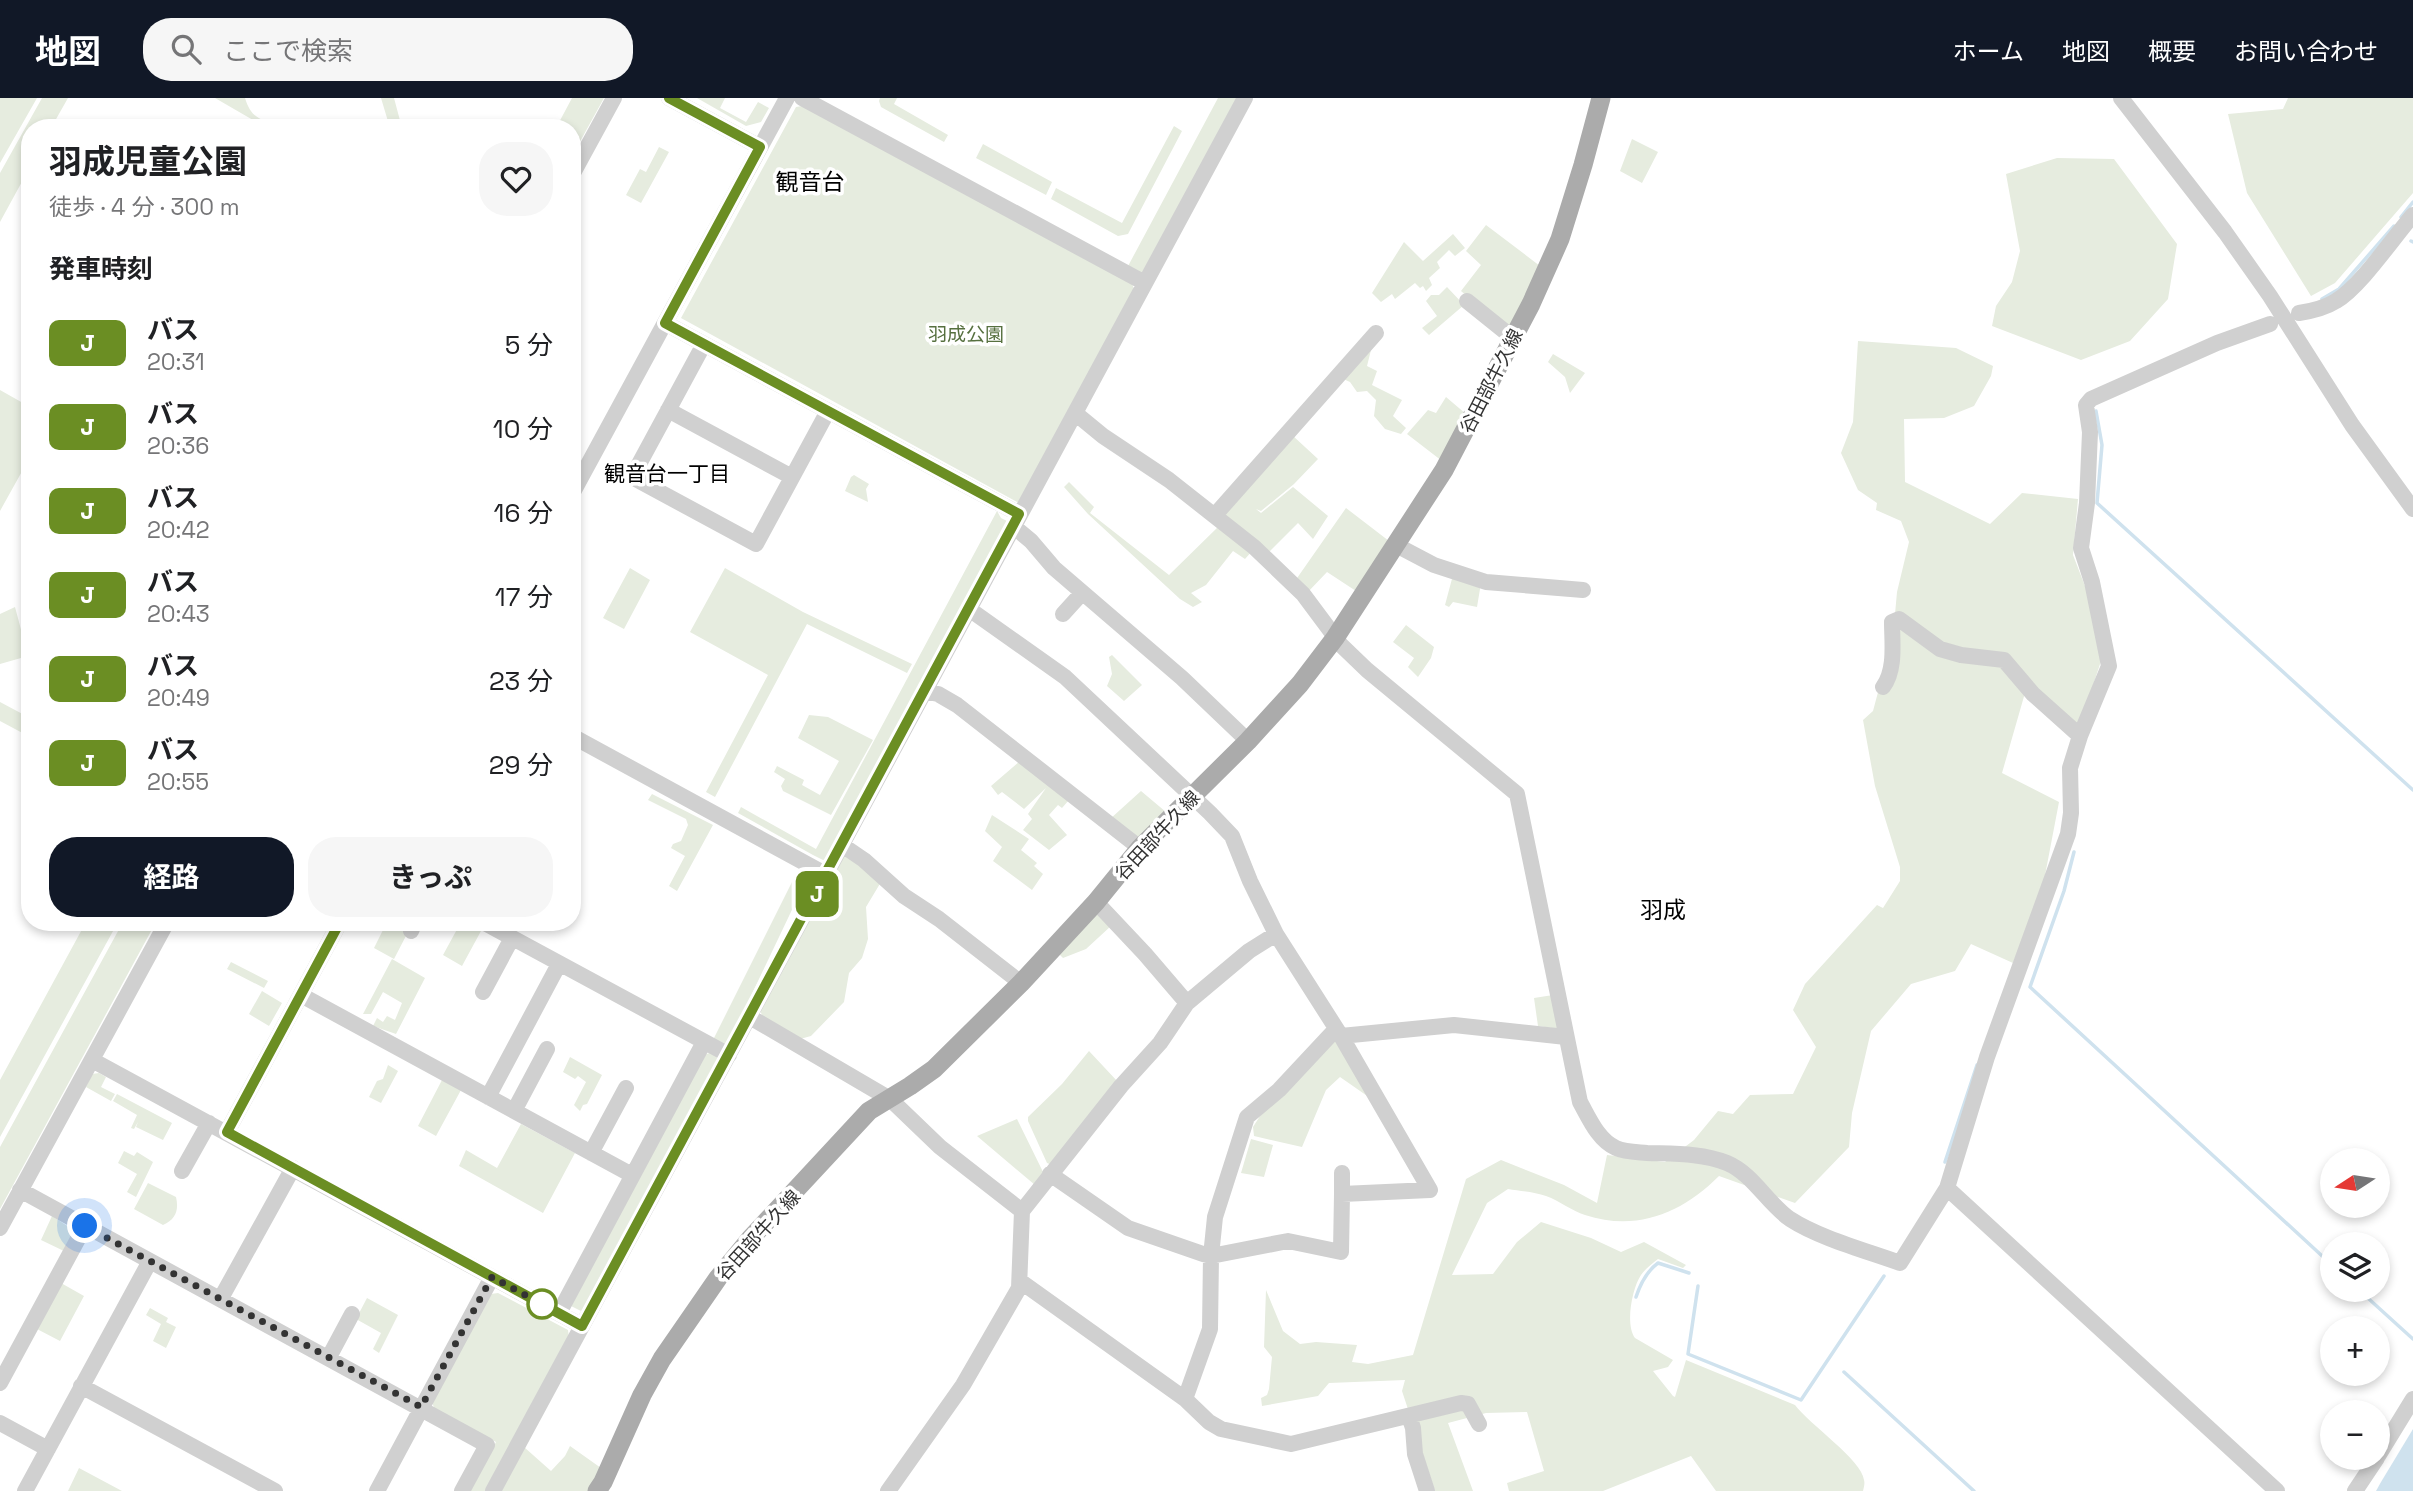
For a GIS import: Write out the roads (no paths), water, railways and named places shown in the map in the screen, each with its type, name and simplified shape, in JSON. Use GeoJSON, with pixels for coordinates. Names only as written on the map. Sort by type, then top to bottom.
{"type":"FeatureCollection","features":[{"type":"Feature","properties":{"kind":"main road","name":"谷田部牛久線"},"geometry":{"type":"LineString","coordinates":[[597,1491],[662,1359],[718,1278],[869,1111],[934,1069],[1021,983],[1096,902],[1140,848],[1248,741],[1300,684],[1335,638],[1456,449],[1513,338],[1560,239],[1601,98]]}},
{"type":"Feature","properties":{"kind":"street"},"geometry":{"type":"LineString","coordinates":[[581,158],[614,98]]}},
{"type":"Feature","properties":{"kind":"street"},"geometry":{"type":"LineString","coordinates":[[669,98],[760,147]]}},
{"type":"Feature","properties":{"kind":"street"},"geometry":{"type":"LineString","coordinates":[[581,468],[665,323],[787,98]]}},
{"type":"Feature","properties":{"kind":"street"},"geometry":{"type":"LineString","coordinates":[[802,98],[1145,284]]}},
{"type":"Feature","properties":{"kind":"street"},"geometry":{"type":"LineString","coordinates":[[493,1491],[1245,98]]}},
{"type":"Feature","properties":{"kind":"street"},"geometry":{"type":"LineString","coordinates":[[2121,98],[2225,232],[2270,296],[2352,425],[2413,509]]}},
{"type":"Feature","properties":{"kind":"street"},"geometry":{"type":"LineString","coordinates":[[2300,313],[2319,309],[2338,300],[2413,215]]}},
{"type":"Feature","properties":{"kind":"street"},"geometry":{"type":"LineString","coordinates":[[1467,301],[1513,338]]}},
{"type":"Feature","properties":{"kind":"street"},"geometry":{"type":"LineString","coordinates":[[665,323],[828,411],[1016,520],[1054,568],[1182,678],[1248,741]]}},
{"type":"Feature","properties":{"kind":"street"},"geometry":{"type":"LineString","coordinates":[[1075,413],[1103,436],[1169,480],[1254,547],[1303,594],[1335,638],[1367,670],[1517,794],[1580,1102],[1605,1141],[1616,1148],[1631,1152],[1714,1158],[1728,1163],[1741,1169],[1774,1207],[1793,1221],[1900,1263],[1947,1188],[1987,1057],[2068,834],[2071,813],[2070,768],[2109,666],[2092,582],[2081,548],[2087,503],[2090,432],[2086,405],[2091,399],[2217,343],[2270,324]]}},
{"type":"Feature","properties":{"kind":"street"},"geometry":{"type":"LineString","coordinates":[[1215,515],[1376,332]]}},
{"type":"Feature","properties":{"kind":"street"},"geometry":{"type":"LineString","coordinates":[[704,344],[632,477],[756,544],[828,411]]}},
{"type":"Feature","properties":{"kind":"street"},"geometry":{"type":"LineString","coordinates":[[668,411],[792,477]]}},
{"type":"Feature","properties":{"kind":"street"},"geometry":{"type":"LineString","coordinates":[[1396,545],[1434,565],[1486,582],[1583,590]]}},
{"type":"Feature","properties":{"kind":"street"},"geometry":{"type":"LineString","coordinates":[[1063,614],[1082,593]]}},
{"type":"Feature","properties":{"kind":"street"},"geometry":{"type":"LineString","coordinates":[[969,609],[1065,677],[1232,836],[1276,934],[1339,1033],[1430,1190],[1342,1194]]}},
{"type":"Feature","properties":{"kind":"street"},"geometry":{"type":"LineString","coordinates":[[1883,687],[1891,669],[1892,622],[1899,619],[1940,649],[1961,655],[2004,660],[2033,694],[2080,736]]}},
{"type":"Feature","properties":{"kind":"street"},"geometry":{"type":"LineString","coordinates":[[924,691],[937,694],[957,705],[1140,848]]}},
{"type":"Feature","properties":{"kind":"street"},"geometry":{"type":"LineString","coordinates":[[581,741],[827,875]]}},
{"type":"Feature","properties":{"kind":"street"},"geometry":{"type":"LineString","coordinates":[[842,845],[864,860],[904,896],[939,919],[1021,983]]}},
{"type":"Feature","properties":{"kind":"street"},"geometry":{"type":"LineString","coordinates":[[1096,902],[1187,1003]]}},
{"type":"Feature","properties":{"kind":"street"},"geometry":{"type":"LineString","coordinates":[[0,1227],[162,931]]}},
{"type":"Feature","properties":{"kind":"street"},"geometry":{"type":"LineString","coordinates":[[227,1132],[335,931]]}},
{"type":"Feature","properties":{"kind":"street"},"geometry":{"type":"LineString","coordinates":[[499,931],[729,1055]]}},
{"type":"Feature","properties":{"kind":"street"},"geometry":{"type":"LineString","coordinates":[[888,1491],[963,1385],[1019,1287],[1022,1211],[1121,1086],[1160,1043],[1187,1003],[1249,951],[1276,934]]}},
{"type":"Feature","properties":{"kind":"street"},"geometry":{"type":"LineString","coordinates":[[483,992],[512,938]]}},
{"type":"Feature","properties":{"kind":"street"},"geometry":{"type":"LineString","coordinates":[[488,1097],[559,964]]}},
{"type":"Feature","properties":{"kind":"street"},"geometry":{"type":"LineString","coordinates":[[301,995],[632,1175]]}},
{"type":"Feature","properties":{"kind":"street"},"geometry":{"type":"LineString","coordinates":[[750,1017],[890,1099],[940,1147],[1022,1211]]}},
{"type":"Feature","properties":{"kind":"street"},"geometry":{"type":"LineString","coordinates":[[1185,1399],[1210,1329],[1211,1256],[1215,1217],[1247,1117],[1339,1033],[1454,1025],[1566,1037]]}},
{"type":"Feature","properties":{"kind":"street"},"geometry":{"type":"LineString","coordinates":[[559,1313],[704,1042]]}},
{"type":"Feature","properties":{"kind":"street"},"geometry":{"type":"LineString","coordinates":[[514,1111],[547,1049]]}},
{"type":"Feature","properties":{"kind":"street"},"geometry":{"type":"LineString","coordinates":[[92,1060],[582,1326]]}},
{"type":"Feature","properties":{"kind":"street"},"geometry":{"type":"LineString","coordinates":[[591,1153],[626,1088]]}},
{"type":"Feature","properties":{"kind":"street"},"geometry":{"type":"LineString","coordinates":[[182,1171],[209,1122]]}},
{"type":"Feature","properties":{"kind":"street"},"geometry":{"type":"LineString","coordinates":[[221,1298],[293,1168]]}},
{"type":"Feature","properties":{"kind":"street"},"geometry":{"type":"LineString","coordinates":[[1050,1174],[1128,1228],[1211,1256],[1288,1241],[1341,1252],[1342,1173]]}},
{"type":"Feature","properties":{"kind":"street"},"geometry":{"type":"LineString","coordinates":[[1947,1188],[2277,1491]]}},
{"type":"Feature","properties":{"kind":"street"},"geometry":{"type":"LineString","coordinates":[[20,1191],[487,1445],[462,1491]]}},
{"type":"Feature","properties":{"kind":"street"},"geometry":{"type":"LineString","coordinates":[[0,1382],[85,1226]]}},
{"type":"Feature","properties":{"kind":"street"},"geometry":{"type":"LineString","coordinates":[[24,1491],[150,1261]]}},
{"type":"Feature","properties":{"kind":"street"},"geometry":{"type":"LineString","coordinates":[[377,1491],[492,1277]]}},
{"type":"Feature","properties":{"kind":"street"},"geometry":{"type":"LineString","coordinates":[[1020,1281],[1185,1399],[1209,1422],[1222,1429],[1291,1444],[1468,1404],[1479,1424]]}},
{"type":"Feature","properties":{"kind":"street"},"geometry":{"type":"LineString","coordinates":[[329,1357],[352,1314]]}},
{"type":"Feature","properties":{"kind":"street"},"geometry":{"type":"LineString","coordinates":[[81,1387],[275,1491]]}},
{"type":"Feature","properties":{"kind":"street"},"geometry":{"type":"LineString","coordinates":[[2390,1437],[2413,1399]]}},
{"type":"Feature","properties":{"kind":"street"},"geometry":{"type":"LineString","coordinates":[[1409,1416],[1415,1454],[1426,1491]]}},
{"type":"Feature","properties":{"kind":"street"},"geometry":{"type":"LineString","coordinates":[[0,1423],[48,1449]]}},
{"type":"Feature","properties":{"kind":"street"},"geometry":{"type":"LineString","coordinates":[[2355,1491],[2369,1470]]}},
{"type":"Feature","properties":{"kind":"water"},"geometry":{"type":"Polygon","coordinates":[[[2413,1429],[2413,1491],[2376,1491],[2413,1429]]]}},
{"type":"Feature","properties":{"kind":"waterway"},"geometry":{"type":"LineString","coordinates":[[2401,217],[2413,202]]}},
{"type":"Feature","properties":{"kind":"waterway"},"geometry":{"type":"LineString","coordinates":[[2322,299],[2339,289],[2394,226]]}},
{"type":"Feature","properties":{"kind":"waterway"},"geometry":{"type":"LineString","coordinates":[[2096,411],[2102,445],[2097,503],[2413,790]]}},
{"type":"Feature","properties":{"kind":"waterway"},"geometry":{"type":"LineString","coordinates":[[2074,852],[2064,891],[2030,987],[2320,1254]]}},
{"type":"Feature","properties":{"kind":"waterway"},"geometry":{"type":"LineString","coordinates":[[1945,1162],[1977,1065]]}},
{"type":"Feature","properties":{"kind":"waterway"},"geometry":{"type":"LineString","coordinates":[[1636,1297],[1644,1278],[1658,1263],[1689,1273]]}},
{"type":"Feature","properties":{"kind":"waterway"},"geometry":{"type":"LineString","coordinates":[[1698,1286],[1688,1354],[1801,1400],[1884,1276]]}},
{"type":"Feature","properties":{"kind":"waterway"},"geometry":{"type":"LineString","coordinates":[[2372,1302],[2413,1339]]}},
{"type":"Feature","properties":{"kind":"waterway"},"geometry":{"type":"LineString","coordinates":[[1844,1372],[1974,1491]]}},
{"type":"Feature","properties":{"kind":"district","name":"観音台"},"geometry":{"type":"Point","coordinates":[810,182]}},
{"type":"Feature","properties":{"kind":"district","name":"観音台一丁目"},"geometry":{"type":"Point","coordinates":[667,474]}},
{"type":"Feature","properties":{"kind":"district","name":"羽成"},"geometry":{"type":"Point","coordinates":[1663,910]}},
{"type":"Feature","properties":{"kind":"park label","name":"羽成公園"},"geometry":{"type":"Point","coordinates":[966,334]}}]}
